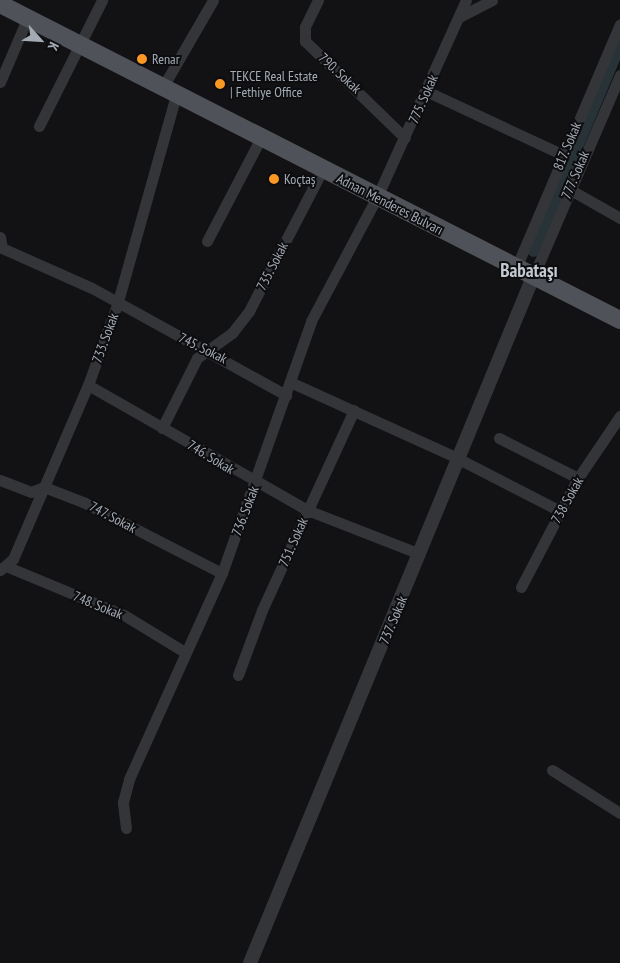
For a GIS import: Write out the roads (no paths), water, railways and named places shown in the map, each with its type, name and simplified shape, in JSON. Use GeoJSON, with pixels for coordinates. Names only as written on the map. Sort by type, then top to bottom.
{"type":"FeatureCollection","features":[{"type":"Feature","properties":{"kind":"main road","name":"Adnan Menderes Bulvarı"},"geometry":{"type":"LineString","coordinates":[[0,4],[27,20],[171,88],[377,197],[620,320]]}},
{"type":"Feature","properties":{"kind":"main road","name":"Adnan Menderes Bulvarı"},"geometry":{"type":"LineString","coordinates":[[0,12],[27,20]]}},
{"type":"Feature","properties":{"kind":"street"},"geometry":{"type":"LineString","coordinates":[[39,126],[102,0]]}},
{"type":"Feature","properties":{"kind":"street","name":"733. Sokak"},"geometry":{"type":"LineString","coordinates":[[4,568],[44,487],[88,385],[117,305],[171,88],[213,0]]}},
{"type":"Feature","properties":{"kind":"street","name":"790. Sokak"},"geometry":{"type":"LineString","coordinates":[[318,0],[304,27],[305,40],[405,138]]}},
{"type":"Feature","properties":{"kind":"street","name":"775. Sokak"},"geometry":{"type":"LineString","coordinates":[[377,197],[466,0]]}},
{"type":"Feature","properties":{"kind":"street"},"geometry":{"type":"LineString","coordinates":[[459,17],[492,0]]}},
{"type":"Feature","properties":{"kind":"street"},"geometry":{"type":"LineString","coordinates":[[0,82],[27,20]]}},
{"type":"Feature","properties":{"kind":"street","name":"817. Sokak"},"geometry":{"type":"LineString","coordinates":[[516,268],[620,24]]}},
{"type":"Feature","properties":{"kind":"street","name":"777. Sokak"},"geometry":{"type":"LineString","coordinates":[[533,277],[569,189],[616,91],[620,75]]}},
{"type":"Feature","properties":{"kind":"street"},"geometry":{"type":"LineString","coordinates":[[426,92],[563,155]]}},
{"type":"Feature","properties":{"kind":"street"},"geometry":{"type":"LineString","coordinates":[[207,241],[262,136]]}},
{"type":"Feature","properties":{"kind":"street","name":"735. Sokak"},"geometry":{"type":"LineString","coordinates":[[206,350],[232,333],[249,311],[323,169]]}},
{"type":"Feature","properties":{"kind":"street"},"geometry":{"type":"LineString","coordinates":[[569,189],[620,218]]}},
{"type":"Feature","properties":{"kind":"street","name":"736. Sokak"},"geometry":{"type":"LineString","coordinates":[[126,828],[123,802],[129,779],[184,651],[222,573],[256,483],[310,321],[377,197]]}},
{"type":"Feature","properties":{"kind":"street","name":"745. Sokak"},"geometry":{"type":"LineString","coordinates":[[1,246],[92,288],[117,305],[206,350],[286,394]]}},
{"type":"Feature","properties":{"kind":"street","name":"737. Sokak"},"geometry":{"type":"LineString","coordinates":[[250,963],[420,554],[455,457],[533,277]]}},
{"type":"Feature","properties":{"kind":"street"},"geometry":{"type":"LineString","coordinates":[[162,428],[206,350]]}},
{"type":"Feature","properties":{"kind":"street"},"geometry":{"type":"LineString","coordinates":[[290,382],[455,457],[560,511]]}},
{"type":"Feature","properties":{"kind":"street","name":"746. Sokak"},"geometry":{"type":"LineString","coordinates":[[88,385],[256,483],[307,510],[420,554]]}},
{"type":"Feature","properties":{"kind":"street","name":"751. Sokak"},"geometry":{"type":"LineString","coordinates":[[238,675],[307,510],[354,410]]}},
{"type":"Feature","properties":{"kind":"street","name":"738 Sokak"},"geometry":{"type":"LineString","coordinates":[[520,587],[578,478],[619,422]]}},
{"type":"Feature","properties":{"kind":"street"},"geometry":{"type":"LineString","coordinates":[[499,438],[578,478]]}},
{"type":"Feature","properties":{"kind":"street","name":"747. Sokak"},"geometry":{"type":"LineString","coordinates":[[0,480],[31,492],[44,487],[84,502],[222,573]]}},
{"type":"Feature","properties":{"kind":"street","name":"748. Sokak"},"geometry":{"type":"LineString","coordinates":[[4,568],[124,615],[184,651]]}},
{"type":"Feature","properties":{"kind":"street"},"geometry":{"type":"LineString","coordinates":[[552,770],[620,813]]}},
{"type":"Feature","properties":{"kind":"waterway"},"geometry":{"type":"LineString","coordinates":[[533,251],[620,44]]}},
{"type":"Feature","properties":{"kind":"place","name":"Renar"},"geometry":{"type":"Point","coordinates":[142,59]}},
{"type":"Feature","properties":{"kind":"place","name":"TEKCE Real Estate | Fethiye Office"},"geometry":{"type":"Point","coordinates":[220,84]}},
{"type":"Feature","properties":{"kind":"place","name":"Koçtaş"},"geometry":{"type":"Point","coordinates":[274,179]}},
{"type":"Feature","properties":{"kind":"district","name":"Babataşı"},"geometry":{"type":"Point","coordinates":[529,271]}}]}
